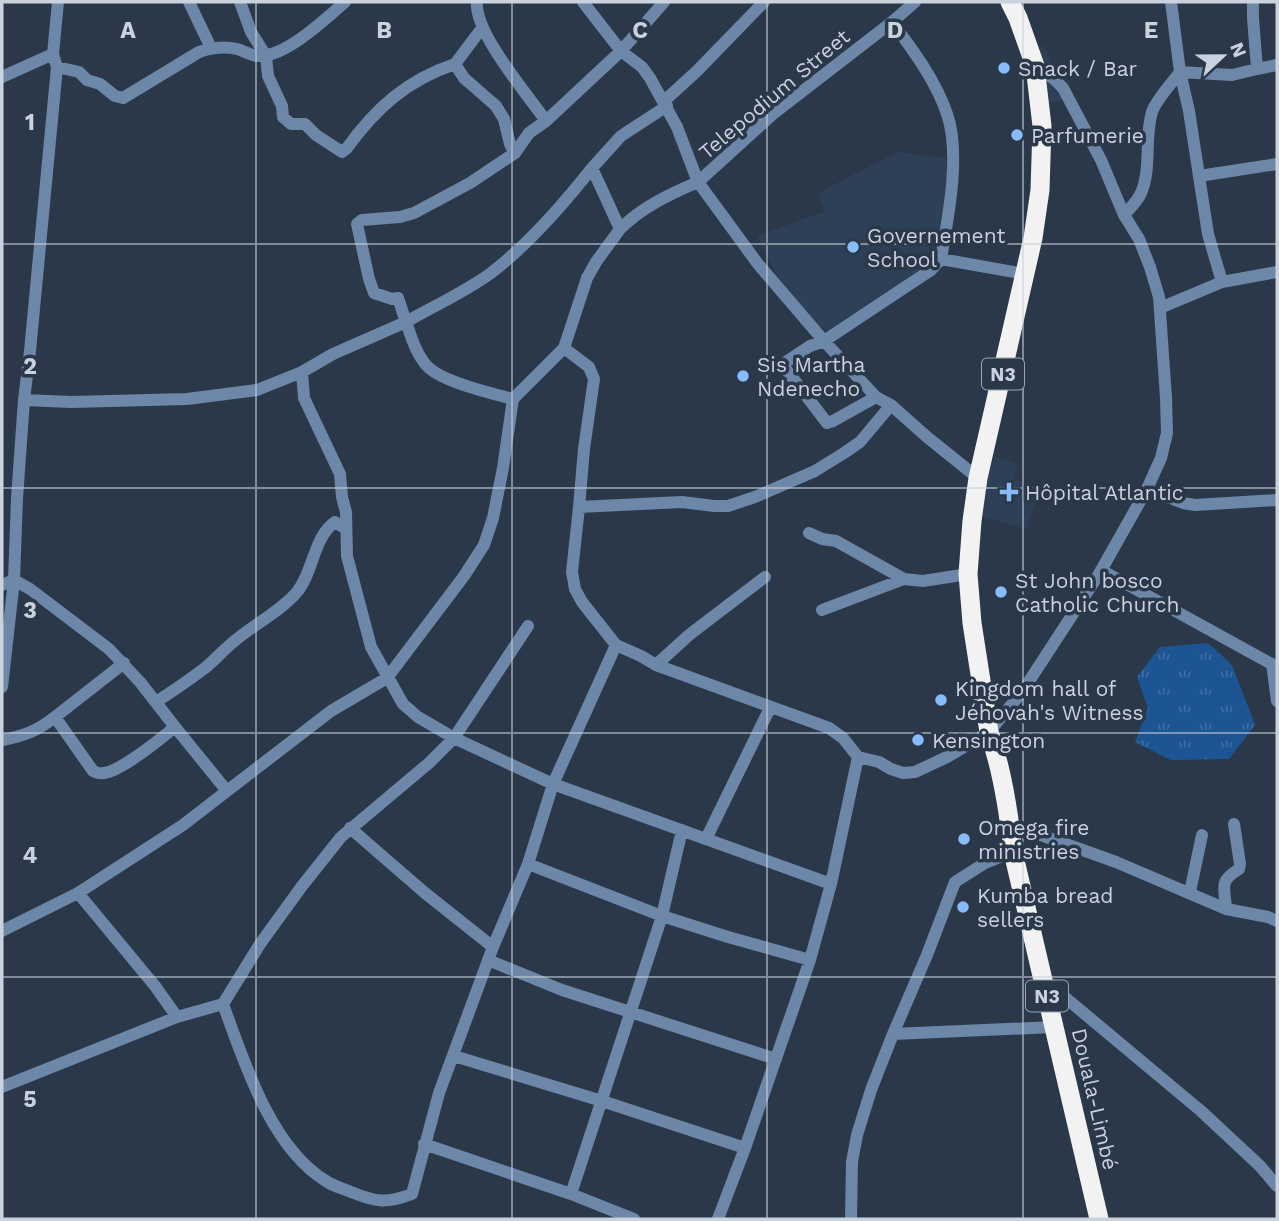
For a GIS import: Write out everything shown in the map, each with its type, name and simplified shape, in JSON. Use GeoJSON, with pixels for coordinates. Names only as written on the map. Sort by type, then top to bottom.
{"type":"FeatureCollection","features":[{"type":"Feature","properties":{"kind":"highway","name":"Douala-Limbé"},"geometry":{"type":"LineString","coordinates":[[1010,2],[1035,66],[1042,126],[1040,190],[1033,239],[978,478],[968,574],[971,623],[1010,824],[1013,852],[1099,1219]]}},
{"type":"Feature","properties":{"kind":"street"},"geometry":{"type":"LineString","coordinates":[[2,687],[8,583],[58,2]]}},
{"type":"Feature","properties":{"kind":"street"},"geometry":{"type":"LineString","coordinates":[[189,2],[211,48]]}},
{"type":"Feature","properties":{"kind":"street"},"geometry":{"type":"LineString","coordinates":[[240,2],[251,32],[266,56],[268,76],[282,106],[283,117],[291,124],[304,124],[342,152],[377,111],[394,97],[419,79],[455,64],[482,28]]}},
{"type":"Feature","properties":{"kind":"street"},"geometry":{"type":"LineString","coordinates":[[2,77],[55,60],[79,72],[87,80],[100,84],[115,96],[123,98],[199,52],[211,48],[228,47],[266,56],[297,41],[345,2]]}},
{"type":"Feature","properties":{"kind":"street"},"geometry":{"type":"LineString","coordinates":[[477,2],[476,10],[482,28],[545,121]]}},
{"type":"Feature","properties":{"kind":"street","name":"Telepodium Street"},"geometry":{"type":"LineString","coordinates":[[583,2],[621,51],[642,67],[650,78],[677,127],[698,182],[773,114],[915,2]]}},
{"type":"Feature","properties":{"kind":"street"},"geometry":{"type":"LineString","coordinates":[[513,399],[461,383],[434,372],[425,364],[415,347],[398,299],[374,293],[357,224],[362,220],[400,218],[414,213],[470,183],[515,153],[529,133],[621,51],[664,2]]}},
{"type":"Feature","properties":{"kind":"street"},"geometry":{"type":"LineString","coordinates":[[24,400],[187,399],[257,390],[302,372],[333,354],[406,322],[465,289],[507,260],[549,218],[621,136],[665,104],[764,2]]}},
{"type":"Feature","properties":{"kind":"street"},"geometry":{"type":"LineString","coordinates":[[1171,2],[1180,72],[1189,111],[1208,234],[1222,282]]}},
{"type":"Feature","properties":{"kind":"street"},"geometry":{"type":"LineString","coordinates":[[1253,2],[1257,69]]}},
{"type":"Feature","properties":{"kind":"street"},"geometry":{"type":"LineString","coordinates":[[876,397],[833,421],[825,422],[784,365],[931,270],[941,259],[949,213],[953,138],[948,115],[931,80],[892,22]]}},
{"type":"Feature","properties":{"kind":"street"},"geometry":{"type":"LineString","coordinates":[[455,64],[464,78],[496,106],[504,119],[515,153]]}},
{"type":"Feature","properties":{"kind":"street"},"geometry":{"type":"LineString","coordinates":[[1180,72],[1232,75],[1277,65]]}},
{"type":"Feature","properties":{"kind":"street"},"geometry":{"type":"LineString","coordinates":[[564,348],[589,368],[594,379],[572,572],[575,589],[582,602],[616,645],[656,665],[829,728],[843,738],[858,757],[879,762],[903,774],[915,772],[992,741],[1101,570],[1147,489],[1161,458],[1167,433],[1160,309],[1150,267],[1101,160],[1063,88],[1035,66]]}},
{"type":"Feature","properties":{"kind":"street"},"geometry":{"type":"LineString","coordinates":[[1124,215],[1141,193],[1146,178],[1152,110],[1180,72]]}},
{"type":"Feature","properties":{"kind":"street"},"geometry":{"type":"LineString","coordinates":[[1199,176],[1277,164]]}},
{"type":"Feature","properties":{"kind":"street"},"geometry":{"type":"LineString","coordinates":[[592,168],[620,229]]}},
{"type":"Feature","properties":{"kind":"street"},"geometry":{"type":"LineString","coordinates":[[2,931],[78,893],[183,825],[331,711],[387,678],[464,576],[484,545],[493,518],[503,468],[513,399],[564,348],[587,278],[620,229],[632,217],[675,192],[698,182],[758,264],[876,397],[891,405],[978,478]]}},
{"type":"Feature","properties":{"kind":"street"},"geometry":{"type":"LineString","coordinates":[[941,259],[1025,274]]}},
{"type":"Feature","properties":{"kind":"street"},"geometry":{"type":"LineString","coordinates":[[1160,309],[1222,282],[1277,272]]}},
{"type":"Feature","properties":{"kind":"street"},"geometry":{"type":"LineString","coordinates":[[302,372],[304,398],[340,474],[346,512],[346,556],[371,647],[403,705],[454,738],[553,784],[831,884]]}},
{"type":"Feature","properties":{"kind":"street"},"geometry":{"type":"LineString","coordinates":[[579,507],[682,502],[728,506],[816,471],[860,442],[891,405]]}},
{"type":"Feature","properties":{"kind":"street"},"geometry":{"type":"LineString","coordinates":[[1147,489],[1195,505],[1277,499]]}},
{"type":"Feature","properties":{"kind":"street"},"geometry":{"type":"LineString","coordinates":[[156,702],[205,668],[236,639],[297,593],[324,532],[335,522],[346,529]]}},
{"type":"Feature","properties":{"kind":"street"},"geometry":{"type":"LineString","coordinates":[[809,533],[836,541],[904,579],[923,581],[968,574]]}},
{"type":"Feature","properties":{"kind":"street"},"geometry":{"type":"LineString","coordinates":[[1101,570],[1275,666],[1277,701]]}},
{"type":"Feature","properties":{"kind":"street"},"geometry":{"type":"LineString","coordinates":[[656,665],[707,621],[765,577]]}},
{"type":"Feature","properties":{"kind":"street"},"geometry":{"type":"LineString","coordinates":[[822,610],[904,579]]}},
{"type":"Feature","properties":{"kind":"street"},"geometry":{"type":"LineString","coordinates":[[8,583],[30,589],[124,663],[227,791]]}},
{"type":"Feature","properties":{"kind":"street"},"geometry":{"type":"LineString","coordinates":[[2,1087],[177,1017],[223,1004],[260,944],[341,837],[429,763],[454,738],[528,626]]}},
{"type":"Feature","properties":{"kind":"street"},"geometry":{"type":"LineString","coordinates":[[223,1004],[249,1075],[282,1139],[311,1170],[327,1182],[380,1201],[395,1200],[412,1194],[439,1093],[493,947],[528,864],[553,784],[616,645]]}},
{"type":"Feature","properties":{"kind":"street"},"geometry":{"type":"LineString","coordinates":[[2,740],[40,729],[124,663]]}},
{"type":"Feature","properties":{"kind":"street"},"geometry":{"type":"LineString","coordinates":[[706,839],[770,708]]}},
{"type":"Feature","properties":{"kind":"street"},"geometry":{"type":"LineString","coordinates":[[55,717],[93,771],[100,774],[121,765],[175,727]]}},
{"type":"Feature","properties":{"kind":"street"},"geometry":{"type":"LineString","coordinates":[[718,1219],[810,960],[831,884],[858,757]]}},
{"type":"Feature","properties":{"kind":"street"},"geometry":{"type":"LineString","coordinates":[[1010,824],[1116,862],[1226,909],[1277,921]]}},
{"type":"Feature","properties":{"kind":"street"},"geometry":{"type":"LineString","coordinates":[[1226,909],[1224,882],[1239,869],[1240,864],[1234,824]]}},
{"type":"Feature","properties":{"kind":"street"},"geometry":{"type":"LineString","coordinates":[[350,828],[493,947]]}},
{"type":"Feature","properties":{"kind":"street"},"geometry":{"type":"LineString","coordinates":[[571,1194],[662,916],[682,830]]}},
{"type":"Feature","properties":{"kind":"street"},"geometry":{"type":"LineString","coordinates":[[1190,892],[1202,835]]}},
{"type":"Feature","properties":{"kind":"street"},"geometry":{"type":"LineString","coordinates":[[851,1219],[852,1162],[857,1135],[871,1090],[955,882],[985,863],[1013,852]]}},
{"type":"Feature","properties":{"kind":"street"},"geometry":{"type":"LineString","coordinates":[[528,864],[662,916],[810,960]]}},
{"type":"Feature","properties":{"kind":"street"},"geometry":{"type":"LineString","coordinates":[[78,893],[155,986],[177,1017]]}},
{"type":"Feature","properties":{"kind":"street"},"geometry":{"type":"LineString","coordinates":[[488,960],[562,990],[776,1059]]}},
{"type":"Feature","properties":{"kind":"street"},"geometry":{"type":"LineString","coordinates":[[1042,978],[1201,1111],[1260,1166],[1277,1186]]}},
{"type":"Feature","properties":{"kind":"street"},"geometry":{"type":"LineString","coordinates":[[893,1034],[1055,1027]]}},
{"type":"Feature","properties":{"kind":"street"},"geometry":{"type":"LineString","coordinates":[[454,1056],[745,1148]]}},
{"type":"Feature","properties":{"kind":"street"},"geometry":{"type":"LineString","coordinates":[[424,1144],[571,1194],[634,1219]]}},
{"type":"Feature","properties":{"kind":"shaded area"},"geometry":{"type":"Polygon","coordinates":[[[1044,46],[1071,99],[1048,103],[1037,48],[1044,46]]]}},
{"type":"Feature","properties":{"kind":"shaded area","name":"Governement School"},"geometry":{"type":"Polygon","coordinates":[[[897,152],[950,159],[942,258],[830,333],[812,321],[777,276],[757,236],[825,211],[818,193],[897,152]]]}},
{"type":"Feature","properties":{"kind":"shaded area","name":"Hôpital Atlantic"},"geometry":{"type":"Polygon","coordinates":[[[995,456],[1018,464],[1014,478],[1033,489],[1031,495],[1037,499],[1026,529],[983,517],[987,477],[995,456]]]}},
{"type":"Feature","properties":{"kind":"green space"},"geometry":{"type":"Polygon","coordinates":[[[1208,643],[1232,665],[1255,725],[1229,759],[1171,760],[1135,742],[1148,708],[1137,677],[1160,647],[1208,643]]]}},
{"type":"Feature","properties":{"kind":"place","name":"Snack / Bar"},"geometry":{"type":"Point","coordinates":[1004,68]}},
{"type":"Feature","properties":{"kind":"place","name":"Parfumerie"},"geometry":{"type":"Point","coordinates":[1017,135]}},
{"type":"Feature","properties":{"kind":"place","name":"Governement School"},"geometry":{"type":"Point","coordinates":[853,247]}},
{"type":"Feature","properties":{"kind":"place","name":"Sis Martha Ndenecho"},"geometry":{"type":"Point","coordinates":[743,376]}},
{"type":"Feature","properties":{"kind":"place","name":"Hôpital Atlantic"},"geometry":{"type":"Point","coordinates":[1009,492]}},
{"type":"Feature","properties":{"kind":"place","name":"St John bosco Catholic Church"},"geometry":{"type":"Point","coordinates":[1001,592]}},
{"type":"Feature","properties":{"kind":"place","name":"Kingdom hall of Jéhovah's Witness"},"geometry":{"type":"Point","coordinates":[941,700]}},
{"type":"Feature","properties":{"kind":"place","name":"Kensington"},"geometry":{"type":"Point","coordinates":[918,740]}},
{"type":"Feature","properties":{"kind":"place","name":"Omega fire ministries"},"geometry":{"type":"Point","coordinates":[964,839]}},
{"type":"Feature","properties":{"kind":"place","name":"Kumba bread sellers"},"geometry":{"type":"Point","coordinates":[963,907]}}]}
